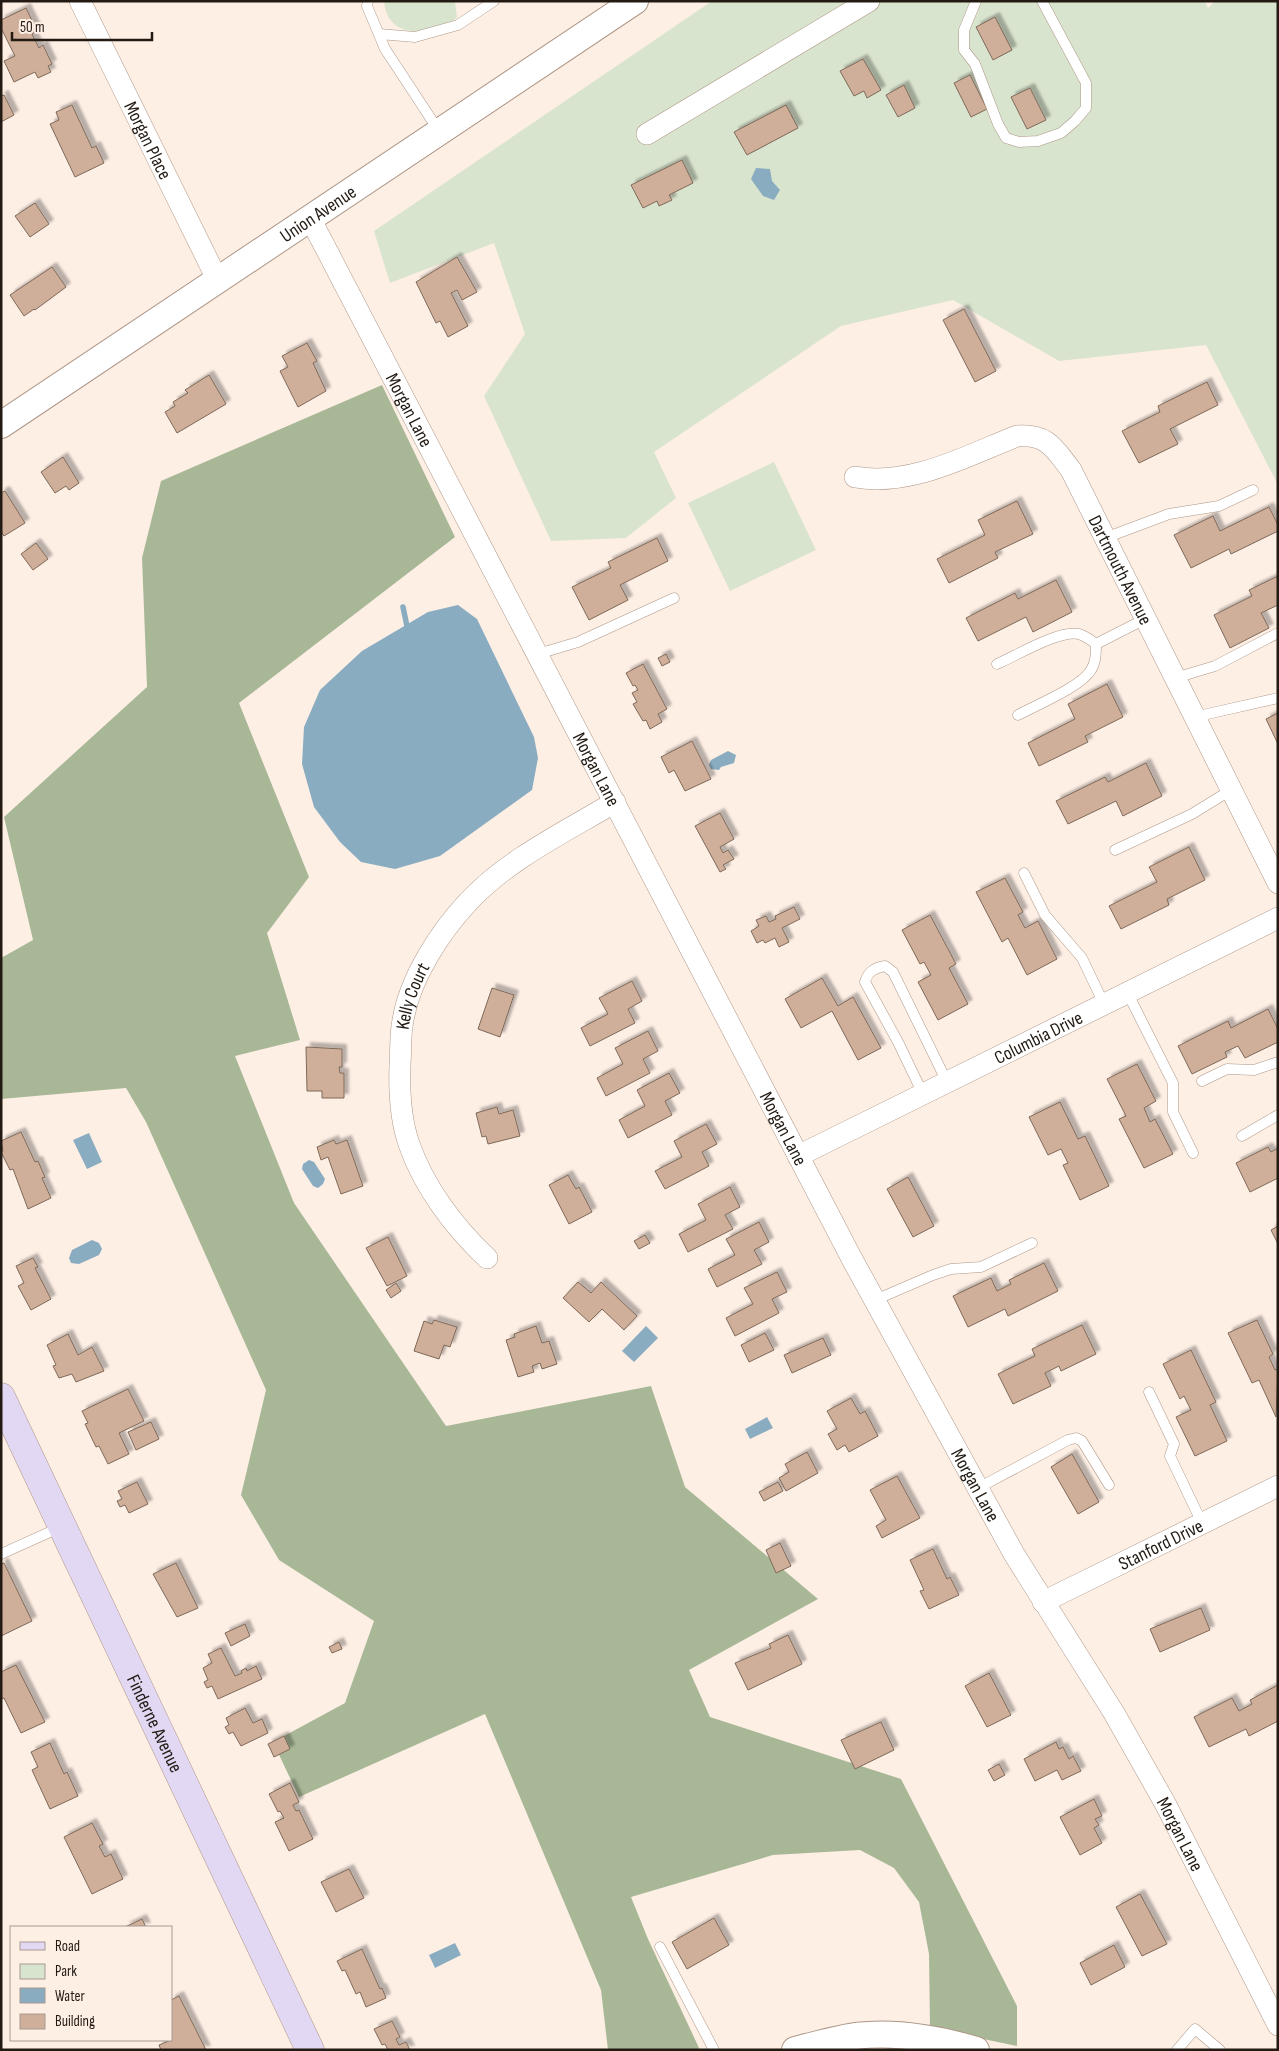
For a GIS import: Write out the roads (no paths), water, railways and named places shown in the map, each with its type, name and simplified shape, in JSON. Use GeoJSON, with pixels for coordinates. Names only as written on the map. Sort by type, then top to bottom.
{"type":"FeatureCollection","features":[{"type":"Feature","properties":{"kind":"main road","name":"Finderne Avenue"},"geometry":{"type":"LineString","coordinates":[[1,1397],[310,2050]]}},
{"type":"Feature","properties":{"kind":"street","name":"Morgan Place"},"geometry":{"type":"LineString","coordinates":[[80,1],[218,279]]}},
{"type":"Feature","properties":{"kind":"street","name":"Union Avenue"},"geometry":{"type":"LineString","coordinates":[[1,425],[218,279],[311,220],[635,1]]}},
{"type":"Feature","properties":{"kind":"street"},"geometry":{"type":"LineString","coordinates":[[647,134],[869,1]]}},
{"type":"Feature","properties":{"kind":"street","name":"Morgan Lane"},"geometry":{"type":"LineString","coordinates":[[311,220],[798,1156],[875,1300],[1043,1602],[1114,1713],[1166,1805],[1278,2025]]}},
{"type":"Feature","properties":{"kind":"street","name":"Dartmouth Avenue"},"geometry":{"type":"LineString","coordinates":[[855,477],[875,481],[896,479],[929,470],[1017,436],[1031,435],[1041,437],[1052,445],[1070,470],[1278,883]]}},
{"type":"Feature","properties":{"kind":"street","name":"Kelly Court"},"geometry":{"type":"LineString","coordinates":[[487,1258],[471,1243],[434,1195],[409,1144],[402,1117],[400,1083],[403,1019],[419,970],[447,926],[469,900],[528,854],[615,802]]}},
{"type":"Feature","properties":{"kind":"street","name":"Columbia Drive"},"geometry":{"type":"LineString","coordinates":[[798,1156],[1278,918]]}},
{"type":"Feature","properties":{"kind":"street","name":"Stanford Drive"},"geometry":{"type":"LineString","coordinates":[[1043,1602],[1278,1486]]}},
{"type":"Feature","properties":{"kind":"street"},"geometry":{"type":"LineString","coordinates":[[795,2050],[854,2036],[884,2035],[938,2039],[976,2050]]}},
{"type":"Feature","properties":{"kind":"lane"},"geometry":{"type":"LineString","coordinates":[[368,1],[367,6],[385,48],[440,133]]}},
{"type":"Feature","properties":{"kind":"lane"},"geometry":{"type":"LineString","coordinates":[[379,34],[415,37],[458,26],[494,1]]}},
{"type":"Feature","properties":{"kind":"lane"},"geometry":{"type":"LineString","coordinates":[[976,1],[964,30],[964,50],[975,64],[998,124],[1006,138],[1019,142],[1038,140],[1061,134],[1086,108],[1086,84],[1042,1]]}},
{"type":"Feature","properties":{"kind":"lane"},"geometry":{"type":"LineString","coordinates":[[1105,538],[1169,514],[1218,506],[1253,490]]}},
{"type":"Feature","properties":{"kind":"lane"},"geometry":{"type":"LineString","coordinates":[[538,654],[578,642],[674,598]]}},
{"type":"Feature","properties":{"kind":"lane"},"geometry":{"type":"LineString","coordinates":[[1096,644],[1145,619]]}},
{"type":"Feature","properties":{"kind":"lane"},"geometry":{"type":"LineString","coordinates":[[1175,678],[1215,666],[1278,633]]}},
{"type":"Feature","properties":{"kind":"lane"},"geometry":{"type":"LineString","coordinates":[[997,664],[1055,638],[1067,635],[1079,634],[1096,644]]}},
{"type":"Feature","properties":{"kind":"lane"},"geometry":{"type":"LineString","coordinates":[[1018,714],[1079,682],[1091,671],[1096,657],[1096,644]]}},
{"type":"Feature","properties":{"kind":"lane"},"geometry":{"type":"LineString","coordinates":[[1194,717],[1278,698]]}},
{"type":"Feature","properties":{"kind":"lane"},"geometry":{"type":"LineString","coordinates":[[1116,850],[1192,814],[1231,790]]}},
{"type":"Feature","properties":{"kind":"lane"},"geometry":{"type":"LineString","coordinates":[[1024,873],[1045,915],[1082,958],[1104,1004]]}},
{"type":"Feature","properties":{"kind":"lane"},"geometry":{"type":"LineString","coordinates":[[922,1094],[898,1042],[865,982],[868,974],[877,967],[886,966],[893,972],[947,1082]]}},
{"type":"Feature","properties":{"kind":"lane"},"geometry":{"type":"LineString","coordinates":[[1127,992],[1173,1083],[1173,1112],[1193,1153]]}},
{"type":"Feature","properties":{"kind":"lane"},"geometry":{"type":"LineString","coordinates":[[1202,1081],[1227,1070],[1254,1070],[1278,1062]]}},
{"type":"Feature","properties":{"kind":"lane"},"geometry":{"type":"LineString","coordinates":[[1242,1136],[1278,1115]]}},
{"type":"Feature","properties":{"kind":"lane"},"geometry":{"type":"LineString","coordinates":[[875,1300],[933,1274],[950,1269],[981,1267],[1032,1243]]}},
{"type":"Feature","properties":{"kind":"lane"},"geometry":{"type":"LineString","coordinates":[[1149,1392],[1174,1444],[1170,1456],[1202,1523]]}},
{"type":"Feature","properties":{"kind":"lane"},"geometry":{"type":"LineString","coordinates":[[978,1488],[1068,1440],[1076,1438],[1082,1441],[1109,1485]]}},
{"type":"Feature","properties":{"kind":"lane"},"geometry":{"type":"LineString","coordinates":[[1,1554],[62,1527]]}},
{"type":"Feature","properties":{"kind":"lane"},"geometry":{"type":"LineString","coordinates":[[660,1948],[714,2050]]}},
{"type":"Feature","properties":{"kind":"lane"},"geometry":{"type":"LineString","coordinates":[[1177,2050],[1195,2029],[1220,2050]]}},
{"type":"Feature","properties":{"kind":"water"},"geometry":{"type":"Polygon","coordinates":[[[756,168],[770,169],[772,181],[780,190],[774,200],[763,196],[751,179],[756,168]]]}},
{"type":"Feature","properties":{"kind":"water"},"geometry":{"type":"Polygon","coordinates":[[[458,605],[477,619],[534,737],[538,758],[532,790],[440,856],[395,869],[361,862],[340,842],[314,807],[302,764],[304,727],[320,690],[362,651],[428,612],[458,605]]]}},
{"type":"Feature","properties":{"kind":"water"},"geometry":{"type":"Polygon","coordinates":[[[728,751],[736,755],[734,763],[721,767],[719,770],[711,769],[709,765],[711,760],[728,751]]]}},
{"type":"Feature","properties":{"kind":"water"},"geometry":{"type":"Polygon","coordinates":[[[89,1133],[102,1162],[87,1169],[73,1140],[89,1133]]]}},
{"type":"Feature","properties":{"kind":"water"},"geometry":{"type":"Polygon","coordinates":[[[309,1160],[314,1162],[325,1179],[318,1188],[313,1186],[302,1169],[303,1164],[309,1160]]]}},
{"type":"Feature","properties":{"kind":"water"},"geometry":{"type":"Polygon","coordinates":[[[92,1240],[99,1243],[102,1249],[99,1255],[79,1264],[71,1263],[69,1258],[72,1250],[92,1240]]]}},
{"type":"Feature","properties":{"kind":"water"},"geometry":{"type":"Polygon","coordinates":[[[646,1326],[658,1338],[634,1362],[622,1351],[646,1326]]]}},
{"type":"Feature","properties":{"kind":"water"},"geometry":{"type":"Polygon","coordinates":[[[767,1417],[773,1428],[750,1439],[745,1429],[767,1417]]]}},
{"type":"Feature","properties":{"kind":"water"},"geometry":{"type":"Polygon","coordinates":[[[455,1943],[461,1955],[435,1968],[429,1955],[455,1943]]]}},
{"type":"Feature","properties":{"kind":"waterway"},"geometry":{"type":"LineString","coordinates":[[403,607],[408,631]]}}]}
